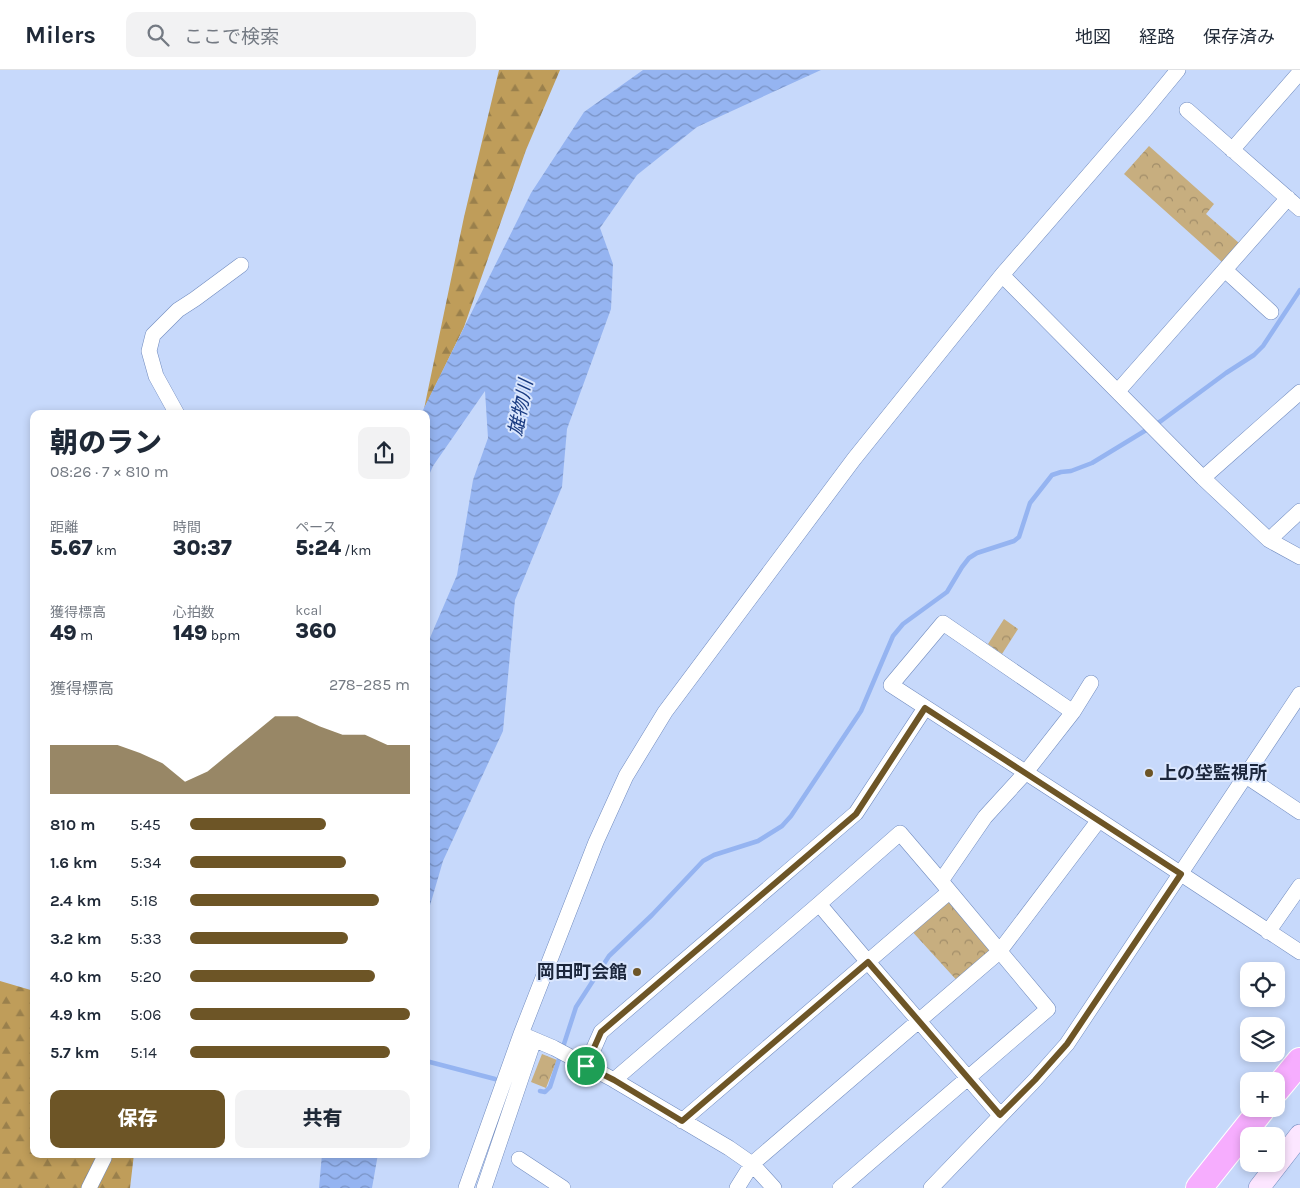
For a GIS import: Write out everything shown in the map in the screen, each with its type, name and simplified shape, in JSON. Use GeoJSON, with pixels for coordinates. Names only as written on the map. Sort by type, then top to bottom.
{"type":"FeatureCollection","features":[{"type":"Feature","properties":{"kind":"highway"},"geometry":{"type":"LineString","coordinates":[[1285,1079],[1300,1061]]}},
{"type":"Feature","properties":{"kind":"highway"},"geometry":{"type":"LineString","coordinates":[[1199,1188],[1256,1117]]}},
{"type":"Feature","properties":{"kind":"street"},"geometry":{"type":"LineString","coordinates":[[466,1188],[527,1037],[596,842],[626,776],[665,712],[854,459],[1002,274],[1178,70]]}},
{"type":"Feature","properties":{"kind":"street"},"geometry":{"type":"LineString","coordinates":[[1232,150],[1300,72]]}},
{"type":"Feature","properties":{"kind":"street"},"geometry":{"type":"LineString","coordinates":[[1118,391],[1225,270],[1297,205],[1188,110]]}},
{"type":"Feature","properties":{"kind":"street"},"geometry":{"type":"LineString","coordinates":[[175,410],[156,376],[149,351],[154,335],[178,310],[241,265]]}},
{"type":"Feature","properties":{"kind":"street"},"geometry":{"type":"LineString","coordinates":[[1225,270],[1271,312]]}},
{"type":"Feature","properties":{"kind":"street"},"geometry":{"type":"LineString","coordinates":[[1002,274],[1203,478],[1269,540],[1300,558]]}},
{"type":"Feature","properties":{"kind":"street"},"geometry":{"type":"LineString","coordinates":[[1203,478],[1300,392]]}},
{"type":"Feature","properties":{"kind":"street"},"geometry":{"type":"LineString","coordinates":[[1269,540],[1300,511]]}},
{"type":"Feature","properties":{"kind":"street"},"geometry":{"type":"LineString","coordinates":[[1073,712],[943,623],[891,685],[1300,952]]}},
{"type":"Feature","properties":{"kind":"street"},"geometry":{"type":"LineString","coordinates":[[682,1121],[868,962],[945,887],[985,817],[1026,772],[1073,712],[1091,683]]}},
{"type":"Feature","properties":{"kind":"street"},"geometry":{"type":"LineString","coordinates":[[931,1188],[1067,1044],[1300,694]]}},
{"type":"Feature","properties":{"kind":"street"},"geometry":{"type":"LineString","coordinates":[[586,1066],[601,1032],[856,814],[925,708]]}},
{"type":"Feature","properties":{"kind":"street"},"geometry":{"type":"LineString","coordinates":[[1246,776],[1300,812]]}},
{"type":"Feature","properties":{"kind":"street"},"geometry":{"type":"LineString","coordinates":[[737,1188],[752,1164],[1000,952],[1099,820]]}},
{"type":"Feature","properties":{"kind":"street"},"geometry":{"type":"LineString","coordinates":[[614,1080],[900,833],[1048,1009],[840,1188]]}},
{"type":"Feature","properties":{"kind":"street"},"geometry":{"type":"LineString","coordinates":[[1268,932],[1300,886]]}},
{"type":"Feature","properties":{"kind":"street"},"geometry":{"type":"LineString","coordinates":[[820,904],[1000,1115]]}},
{"type":"Feature","properties":{"kind":"street"},"geometry":{"type":"LineString","coordinates":[[527,1037],[554,1048],[614,1080],[682,1121],[752,1164],[774,1188]]}},
{"type":"Feature","properties":{"kind":"street"},"geometry":{"type":"LineString","coordinates":[[484,1188],[527,1037]]}},
{"type":"Feature","properties":{"kind":"street"},"geometry":{"type":"LineString","coordinates":[[1259,1188],[1300,1135]]}},
{"type":"Feature","properties":{"kind":"street"},"geometry":{"type":"LineString","coordinates":[[89,1188],[104,1158]]}},
{"type":"Feature","properties":{"kind":"street"},"geometry":{"type":"LineString","coordinates":[[519,1159],[563,1188]]}},
{"type":"Feature","properties":{"kind":"green space"},"geometry":{"type":"Polygon","coordinates":[[[499,70],[560,70],[526,150],[464,327],[424,409],[464,217],[499,70]]]}},
{"type":"Feature","properties":{"kind":"green space"},"geometry":{"type":"Polygon","coordinates":[[[1149,146],[1214,204],[1206,214],[1239,243],[1222,262],[1124,174],[1149,146]]]}},
{"type":"Feature","properties":{"kind":"green space"},"geometry":{"type":"Polygon","coordinates":[[[1004,619],[1018,629],[1002,654],[988,644],[1004,619]]]}},
{"type":"Feature","properties":{"kind":"green space"},"geometry":{"type":"Polygon","coordinates":[[[949,892],[999,952],[961,985],[909,928],[949,892]]]}},
{"type":"Feature","properties":{"kind":"green space"},"geometry":{"type":"Polygon","coordinates":[[[0,981],[30,990],[30,1158],[134,1158],[130,1188],[0,1188],[0,981]]]}},
{"type":"Feature","properties":{"kind":"green space"},"geometry":{"type":"Polygon","coordinates":[[[542,1054],[557,1060],[546,1088],[531,1082],[542,1054]]]}},
{"type":"Feature","properties":{"kind":"water","name":"雄物川"},"geometry":{"type":"Polygon","coordinates":[[[643,70],[821,70],[697,127],[637,175],[600,228],[613,264],[611,309],[567,429],[562,487],[515,600],[503,731],[443,861],[430,905],[430,638],[457,575],[473,480],[488,438],[485,391],[430,473],[430,410],[423,410],[531,193],[584,112],[643,70]]]}},
{"type":"Feature","properties":{"kind":"water"},"geometry":{"type":"Polygon","coordinates":[[[322,1158],[377,1158],[372,1188],[319,1188],[322,1158]]]}},
{"type":"Feature","properties":{"kind":"waterway"},"geometry":{"type":"LineString","coordinates":[[540,1091],[545,1092],[550,1087],[576,1007],[609,956],[652,915],[703,861],[714,855],[758,841],[782,826],[791,816],[861,711],[893,636],[903,624],[947,592],[969,558],[977,553],[1014,541],[1019,537],[1030,503],[1052,475],[1071,471],[1092,463],[1161,421],[1226,373],[1254,355],[1263,346],[1300,290]]}},
{"type":"Feature","properties":{"kind":"waterway"},"geometry":{"type":"LineString","coordinates":[[430,1062],[495,1079]]}},
{"type":"Feature","properties":{"kind":"place","name":"上の垈監視所"},"geometry":{"type":"Point","coordinates":[1149,773]}},
{"type":"Feature","properties":{"kind":"place","name":"岡田町会館"},"geometry":{"type":"Point","coordinates":[637,972]}},
{"type":"Feature","properties":{"kind":"route"},"geometry":{"type":"LineString","coordinates":[[925,708],[1181,874],[1067,1044],[1000,1115],[868,962],[682,1121],[614,1080],[586,1066],[601,1032],[856,814],[925,708]]}}]}
